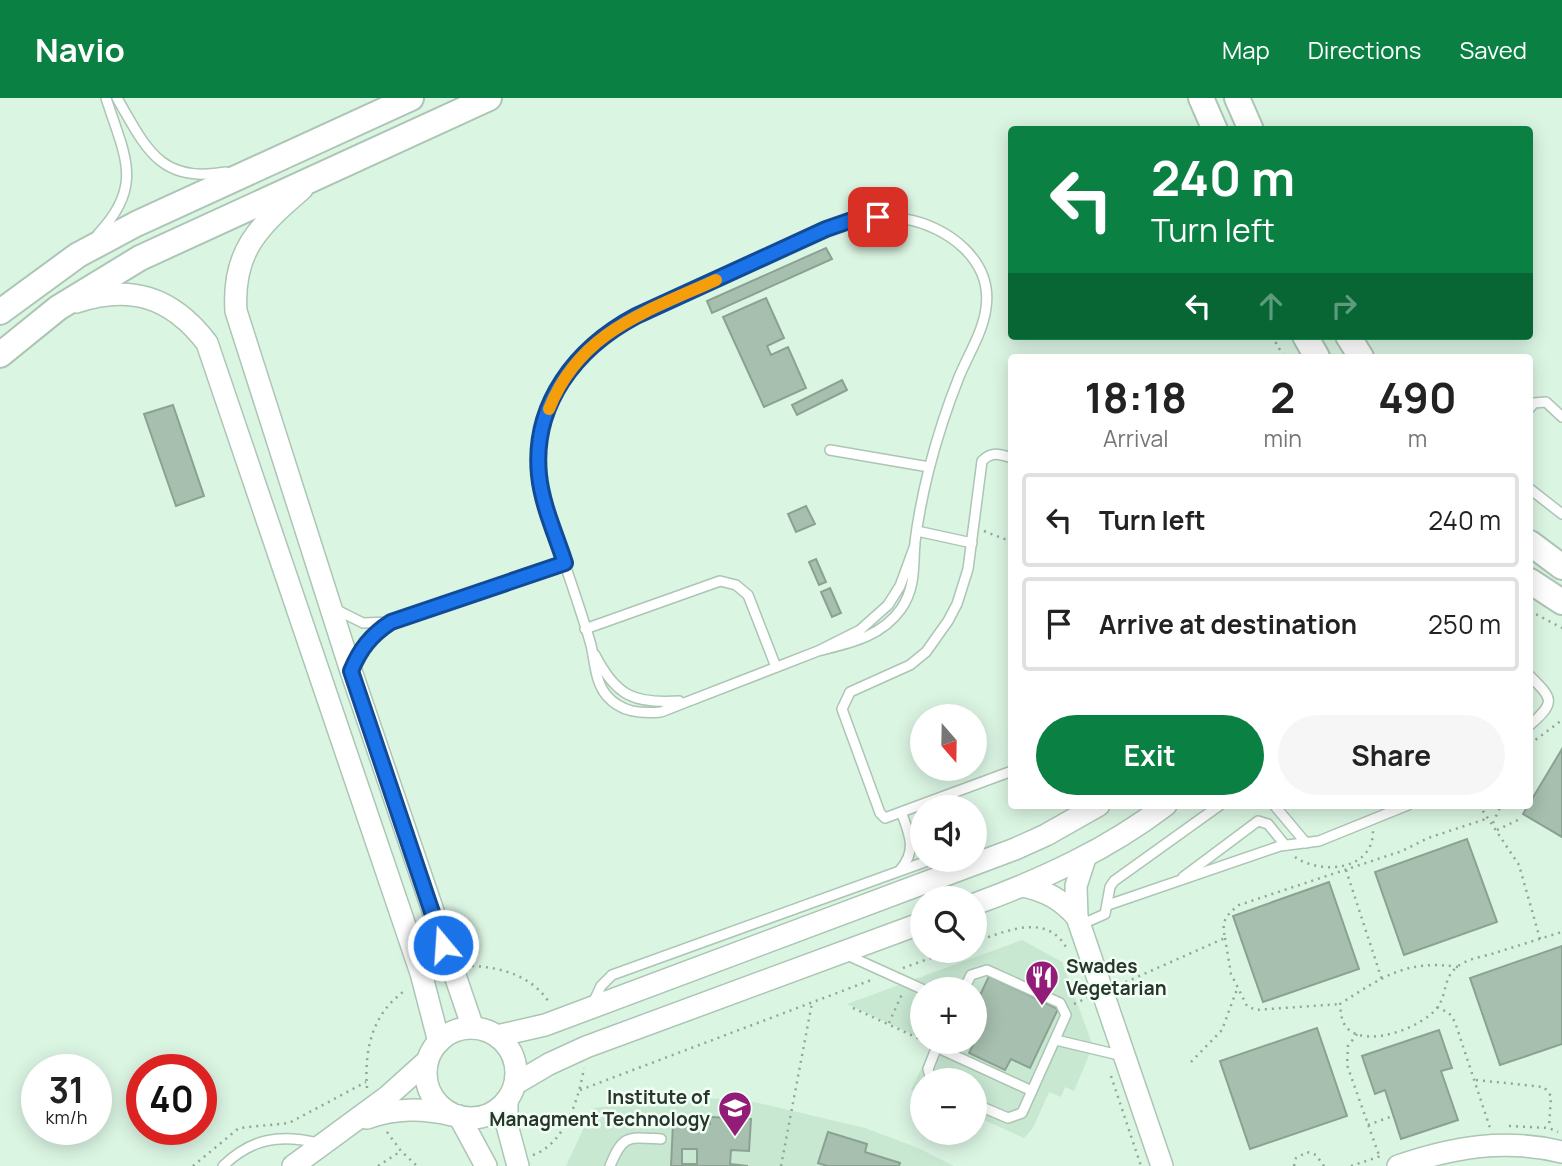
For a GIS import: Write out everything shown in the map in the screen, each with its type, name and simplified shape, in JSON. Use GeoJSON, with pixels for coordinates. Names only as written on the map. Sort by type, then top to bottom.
{"type":"FeatureCollection","features":[{"type":"Feature","properties":{"kind":"main road"},"geometry":{"type":"LineString","coordinates":[[0,312],[78,255],[136,223],[411,98]]}},
{"type":"Feature","properties":{"kind":"main road"},"geometry":{"type":"LineString","coordinates":[[0,355],[58,308],[140,258],[489,98]]}},
{"type":"Feature","properties":{"kind":"main road"},"geometry":{"type":"LineString","coordinates":[[1201,98],[1213,126]]}},
{"type":"Feature","properties":{"kind":"main road"},"geometry":{"type":"LineString","coordinates":[[1237,98],[1249,126]]}},
{"type":"Feature","properties":{"kind":"main road"},"geometry":{"type":"LineString","coordinates":[[1533,544],[1562,566]]}},
{"type":"Feature","properties":{"kind":"main road"},"geometry":{"type":"LineString","coordinates":[[1533,585],[1562,602]]}},
{"type":"Feature","properties":{"kind":"street"},"geometry":{"type":"LineString","coordinates":[[320,174],[268,219],[254,235],[240,263],[234,292],[240,330],[351,671],[473,1028]]}},
{"type":"Feature","properties":{"kind":"street"},"geometry":{"type":"LineString","coordinates":[[58,308],[109,294],[133,294],[176,310],[193,325],[207,344],[421,973],[439,1042]]}},
{"type":"Feature","properties":{"kind":"street"},"geometry":{"type":"LineString","coordinates":[[987,852],[1046,835],[1092,809]]}},
{"type":"Feature","properties":{"kind":"street"},"geometry":{"type":"LineString","coordinates":[[987,900],[1085,858],[1158,809]]}},
{"type":"Feature","properties":{"kind":"street"},"geometry":{"type":"LineString","coordinates":[[1085,858],[1076,886],[1078,921],[1102,992],[1114,1054],[1162,1166]]}},
{"type":"Feature","properties":{"kind":"street"},"geometry":{"type":"LineString","coordinates":[[497,1037],[533,1029],[592,1007],[933,872]]}},
{"type":"Feature","properties":{"kind":"street"},"geometry":{"type":"LineString","coordinates":[[1023,886],[1053,896],[1066,904],[1078,921]]}},
{"type":"Feature","properties":{"kind":"street"},"geometry":{"type":"LineString","coordinates":[[374,1112],[414,1109],[455,1116],[485,1116],[498,1110],[511,1092],[549,1063],[910,928]]}},
{"type":"Feature","properties":{"kind":"street"},"geometry":{"type":"LineString","coordinates":[[293,1166],[355,1122],[374,1112],[427,1060],[439,1042],[449,1034],[473,1028],[497,1037],[507,1046],[514,1058],[507,1125],[517,1163]]}},
{"type":"Feature","properties":{"kind":"street"},"geometry":{"type":"LineString","coordinates":[[427,1060],[426,1077],[430,1092],[439,1105],[455,1116],[486,1166]]}},
{"type":"Feature","properties":{"kind":"street"},"geometry":{"type":"LineString","coordinates":[[1398,1166],[1461,1147],[1486,1144],[1515,1144],[1562,1152]]}},
{"type":"Feature","properties":{"kind":"lane"},"geometry":{"type":"LineString","coordinates":[[78,255],[114,216],[123,201],[127,184],[127,167],[106,98]]}},
{"type":"Feature","properties":{"kind":"lane"},"geometry":{"type":"LineString","coordinates":[[117,98],[154,157],[169,168],[186,175],[205,176],[258,166]]}},
{"type":"Feature","properties":{"kind":"lane"},"geometry":{"type":"LineString","coordinates":[[892,218],[931,227],[955,239],[974,258],[984,281],[986,307],[943,421],[929,467],[917,531],[914,577],[910,593],[892,619],[866,638],[818,651],[686,700],[661,712],[630,711],[605,694],[598,681],[591,647],[542,490],[539,449],[544,422],[568,371],[587,348],[610,330],[636,316],[852,220],[892,218]]}},
{"type":"Feature","properties":{"kind":"lane"},"geometry":{"type":"LineString","coordinates":[[1533,404],[1546,402],[1562,416]]}},
{"type":"Feature","properties":{"kind":"lane"},"geometry":{"type":"LineString","coordinates":[[830,450],[929,467]]}},
{"type":"Feature","properties":{"kind":"lane"},"geometry":{"type":"LineString","coordinates":[[1008,457],[997,453],[988,455],[982,461],[972,543],[963,588],[938,637],[910,665],[850,692],[842,709],[882,816],[888,819],[1008,773]]}},
{"type":"Feature","properties":{"kind":"lane"},"geometry":{"type":"LineString","coordinates":[[1533,491],[1562,514]]}},
{"type":"Feature","properties":{"kind":"lane"},"geometry":{"type":"LineString","coordinates":[[917,531],[972,543]]}},
{"type":"Feature","properties":{"kind":"lane"},"geometry":{"type":"LineString","coordinates":[[351,671],[362,647],[391,622],[565,563]]}},
{"type":"Feature","properties":{"kind":"lane"},"geometry":{"type":"LineString","coordinates":[[585,629],[720,581],[736,585],[748,595],[776,667]]}},
{"type":"Feature","properties":{"kind":"lane"},"geometry":{"type":"LineString","coordinates":[[329,601],[350,619],[363,623],[391,622]]}},
{"type":"Feature","properties":{"kind":"lane"},"geometry":{"type":"LineString","coordinates":[[591,647],[608,678],[630,696],[657,702],[686,700]]}},
{"type":"Feature","properties":{"kind":"lane"},"geometry":{"type":"LineString","coordinates":[[1533,679],[1548,696],[1549,703],[1547,709],[1533,722]]}},
{"type":"Feature","properties":{"kind":"lane"},"geometry":{"type":"LineString","coordinates":[[1078,921],[1101,918],[1108,905],[1110,887],[1114,881],[1214,809]]}},
{"type":"Feature","properties":{"kind":"lane"},"geometry":{"type":"LineString","coordinates":[[1278,809],[1306,842]]}},
{"type":"Feature","properties":{"kind":"lane"},"geometry":{"type":"LineString","coordinates":[[1108,905],[1283,846],[1319,841],[1399,809]]}},
{"type":"Feature","properties":{"kind":"lane"},"geometry":{"type":"LineString","coordinates":[[902,814],[910,836]]}},
{"type":"Feature","properties":{"kind":"lane"},"geometry":{"type":"LineString","coordinates":[[1177,881],[1258,821],[1268,824],[1283,846]]}},
{"type":"Feature","properties":{"kind":"lane"},"geometry":{"type":"LineString","coordinates":[[899,872],[910,850]]}},
{"type":"Feature","properties":{"kind":"lane"},"geometry":{"type":"LineString","coordinates":[[592,1007],[601,986],[612,975],[910,868]]}},
{"type":"Feature","properties":{"kind":"lane"},"geometry":{"type":"LineString","coordinates":[[842,953],[910,983]]}},
{"type":"Feature","properties":{"kind":"lane"},"geometry":{"type":"LineString","coordinates":[[970,977],[987,970],[1060,1003],[1065,1008],[1065,1022],[1022,1113],[1015,1117],[1000,1116],[987,1110]]}},
{"type":"Feature","properties":{"kind":"lane"},"geometry":{"type":"LineString","coordinates":[[1056,1040],[1114,1054]]}},
{"type":"Feature","properties":{"kind":"lane"},"geometry":{"type":"LineString","coordinates":[[958,1054],[1032,1091]]}},
{"type":"Feature","properties":{"kind":"lane"},"geometry":{"type":"LineString","coordinates":[[223,1166],[244,1148],[273,1138],[289,1137],[323,1144]]}},
{"type":"Feature","properties":{"kind":"lane"},"geometry":{"type":"LineString","coordinates":[[610,1166],[624,1140],[637,1137],[661,1139]]}},
{"type":"Feature","properties":{"kind":"path"},"geometry":{"type":"LineString","coordinates":[[974,527],[1008,540]]}},
{"type":"Feature","properties":{"kind":"path"},"geometry":{"type":"LineString","coordinates":[[1533,613],[1562,628]]}},
{"type":"Feature","properties":{"kind":"path"},"geometry":{"type":"LineString","coordinates":[[1533,742],[1562,720]]}},
{"type":"Feature","properties":{"kind":"path"},"geometry":{"type":"LineString","coordinates":[[1482,809],[1519,865],[1540,939]]}},
{"type":"Feature","properties":{"kind":"path"},"geometry":{"type":"LineString","coordinates":[[1493,824],[1500,809]]}},
{"type":"Feature","properties":{"kind":"path"},"geometry":{"type":"LineString","coordinates":[[1458,967],[1418,964],[1382,979],[1340,1004],[1256,1010],[1247,1006],[1237,989],[1231,974],[1222,926],[1227,914],[1239,905],[1489,818]]}},
{"type":"Feature","properties":{"kind":"path"},"geometry":{"type":"LineString","coordinates":[[1283,846],[1304,863],[1317,868],[1346,868],[1367,850],[1374,838],[1373,820]]}},
{"type":"Feature","properties":{"kind":"path"},"geometry":{"type":"LineString","coordinates":[[1497,830],[1518,820]]}},
{"type":"Feature","properties":{"kind":"path"},"geometry":{"type":"LineString","coordinates":[[1346,868],[1382,979]]}},
{"type":"Feature","properties":{"kind":"path"},"geometry":{"type":"LineString","coordinates":[[987,938],[1031,926],[1047,930],[1059,937],[1072,962]]}},
{"type":"Feature","properties":{"kind":"path"},"geometry":{"type":"LineString","coordinates":[[1340,1004],[1342,1019],[1349,1029],[1357,1034],[1374,1037],[1393,1034],[1421,1021],[1437,1007],[1445,981],[1464,963],[1562,932]]}},
{"type":"Feature","properties":{"kind":"path"},"geometry":{"type":"LineString","coordinates":[[1065,1008],[1225,937]]}},
{"type":"Feature","properties":{"kind":"path"},"geometry":{"type":"LineString","coordinates":[[580,1090],[918,963]]}},
{"type":"Feature","properties":{"kind":"path"},"geometry":{"type":"LineString","coordinates":[[452,970],[467,966],[494,967],[513,974],[529,981],[552,1007],[561,1005],[565,1017]]}},
{"type":"Feature","properties":{"kind":"path"},"geometry":{"type":"LineString","coordinates":[[417,1166],[401,1151],[374,1112],[366,1082],[366,1054],[388,1004],[414,986],[411,977],[421,973]]}},
{"type":"Feature","properties":{"kind":"path"},"geometry":{"type":"LineString","coordinates":[[889,1023],[907,982]]}},
{"type":"Feature","properties":{"kind":"path"},"geometry":{"type":"LineString","coordinates":[[1191,1062],[1222,1030],[1237,989]]}},
{"type":"Feature","properties":{"kind":"path"},"geometry":{"type":"LineString","coordinates":[[781,1166],[812,1003]]}},
{"type":"Feature","properties":{"kind":"path"},"geometry":{"type":"LineString","coordinates":[[1437,1007],[1449,1013],[1455,1022],[1490,1128]]}},
{"type":"Feature","properties":{"kind":"path"},"geometry":{"type":"LineString","coordinates":[[853,1009],[910,1034]]}},
{"type":"Feature","properties":{"kind":"path"},"geometry":{"type":"LineString","coordinates":[[1357,1034],[1348,1046],[1346,1065],[1383,1166]]}},
{"type":"Feature","properties":{"kind":"path"},"geometry":{"type":"LineString","coordinates":[[517,1163],[541,1152],[558,1137],[580,1090],[586,1047]]}},
{"type":"Feature","properties":{"kind":"path"},"geometry":{"type":"LineString","coordinates":[[1114,1054],[1141,1166]]}},
{"type":"Feature","properties":{"kind":"path"},"geometry":{"type":"LineString","coordinates":[[1474,1080],[1544,1087],[1551,1096],[1549,1128]]}},
{"type":"Feature","properties":{"kind":"path"},"geometry":{"type":"LineString","coordinates":[[192,1166],[239,1128],[289,1123],[366,1082]]}},
{"type":"Feature","properties":{"kind":"path"},"geometry":{"type":"LineString","coordinates":[[1368,1125],[1390,1117]]}},
{"type":"Feature","properties":{"kind":"path"},"geometry":{"type":"LineString","coordinates":[[378,1166],[401,1151]]}},
{"type":"Feature","properties":{"kind":"path"},"geometry":{"type":"LineString","coordinates":[[1294,1166],[1296,1158],[1307,1152],[1316,1154],[1324,1166]]}},
{"type":"Feature","properties":{"kind":"shaded area"},"geometry":{"type":"Polygon","coordinates":[[[1022,940],[1062,962],[1093,1046],[1074,1091],[1065,1087],[1061,1097],[1049,1092],[1033,1128],[1024,1138],[987,1121],[987,1068],[922,1068],[928,1054],[987,1054],[987,977],[921,977],[959,963],[987,963],[987,953],[1022,940]]]}},
{"type":"Feature","properties":{"kind":"shaded area"},"geometry":{"type":"Polygon","coordinates":[[[910,981],[910,1033],[847,1004],[910,981]]]}},
{"type":"Feature","properties":{"kind":"shaded area","name":"Institute of Managment Technology"},"geometry":{"type":"Polygon","coordinates":[[[696,1097],[754,1102],[865,1128],[918,1148],[954,1166],[566,1166],[593,1108],[696,1097]]]}},
{"type":"Feature","properties":{"kind":"building"},"geometry":{"type":"Polygon","coordinates":[[[826,248],[832,259],[712,313],[707,301],[826,248]]]}},
{"type":"Feature","properties":{"kind":"building"},"geometry":{"type":"Polygon","coordinates":[[[766,298],[784,338],[767,346],[771,355],[788,347],[806,388],[764,407],[723,317],[766,298]]]}},
{"type":"Feature","properties":{"kind":"building"},"geometry":{"type":"Polygon","coordinates":[[[842,380],[847,390],[797,415],[792,405],[842,380]]]}},
{"type":"Feature","properties":{"kind":"building"},"geometry":{"type":"Polygon","coordinates":[[[173,405],[204,496],[176,506],[144,414],[173,405]]]}},
{"type":"Feature","properties":{"kind":"building"},"geometry":{"type":"Polygon","coordinates":[[[806,506],[815,524],[796,532],[788,514],[806,506]]]}},
{"type":"Feature","properties":{"kind":"building"},"geometry":{"type":"Polygon","coordinates":[[[816,559],[826,582],[819,585],[809,562],[816,559]]]}},
{"type":"Feature","properties":{"kind":"building"},"geometry":{"type":"Polygon","coordinates":[[[830,588],[841,613],[832,617],[821,592],[830,588]]]}},
{"type":"Feature","properties":{"kind":"building"},"geometry":{"type":"Polygon","coordinates":[[[1562,749],[1562,837],[1523,814],[1526,809],[1533,809],[1533,797],[1562,749]]]}},
{"type":"Feature","properties":{"kind":"building"},"geometry":{"type":"Polygon","coordinates":[[[1467,839],[1497,922],[1404,955],[1375,872],[1467,839]]]}},
{"type":"Feature","properties":{"kind":"building"},"geometry":{"type":"Polygon","coordinates":[[[1329,882],[1359,969],[1263,1002],[1233,916],[1329,882]]]}},
{"type":"Feature","properties":{"kind":"building"},"geometry":{"type":"Polygon","coordinates":[[[1562,946],[1562,1044],[1500,1065],[1470,978],[1562,946]]]}},
{"type":"Feature","properties":{"kind":"building"},"geometry":{"type":"Polygon","coordinates":[[[989,976],[1058,1009],[1030,1068],[1011,1059],[1005,1070],[971,1054],[987,1054],[989,976]]]}},
{"type":"Feature","properties":{"kind":"building"},"geometry":{"type":"Polygon","coordinates":[[[1317,1028],[1347,1116],[1250,1149],[1220,1061],[1317,1028]]]}},
{"type":"Feature","properties":{"kind":"building"},"geometry":{"type":"Polygon","coordinates":[[[1439,1030],[1452,1068],[1441,1071],[1458,1120],[1401,1139],[1385,1090],[1375,1094],[1362,1056],[1439,1030]]]}},
{"type":"Feature","properties":{"kind":"building"},"geometry":{"type":"Polygon","coordinates":[[[710,1117],[751,1119],[749,1151],[731,1150],[730,1164],[748,1166],[671,1166],[673,1123],[710,1124],[710,1117]],[[682,1149],[682,1164],[697,1164],[697,1149],[682,1149]]]}},
{"type":"Feature","properties":{"kind":"building"},"geometry":{"type":"Polygon","coordinates":[[[828,1132],[867,1144],[865,1152],[900,1163],[899,1166],[827,1166],[818,1163],[828,1132]]]}},
{"type":"Feature","properties":{"kind":"slow traffic"},"geometry":{"type":"LineString","coordinates":[[549,409],[568,371],[587,348],[610,330],[716,280]]}},
{"type":"Feature","properties":{"kind":"place","name":"Swades Vegetarian"},"geometry":{"type":"Point","coordinates":[1042,1007]}},
{"type":"Feature","properties":{"kind":"place","name":"Institute of Managment Technology"},"geometry":{"type":"Point","coordinates":[735,1138]}},
{"type":"Feature","properties":{"kind":"route"},"geometry":{"type":"LineString","coordinates":[[443,945],[351,671],[362,647],[391,622],[565,563],[539,477],[539,449],[544,422],[554,396],[568,371],[587,348],[610,330],[636,316],[826,229],[852,220],[878,217]]}}]}
